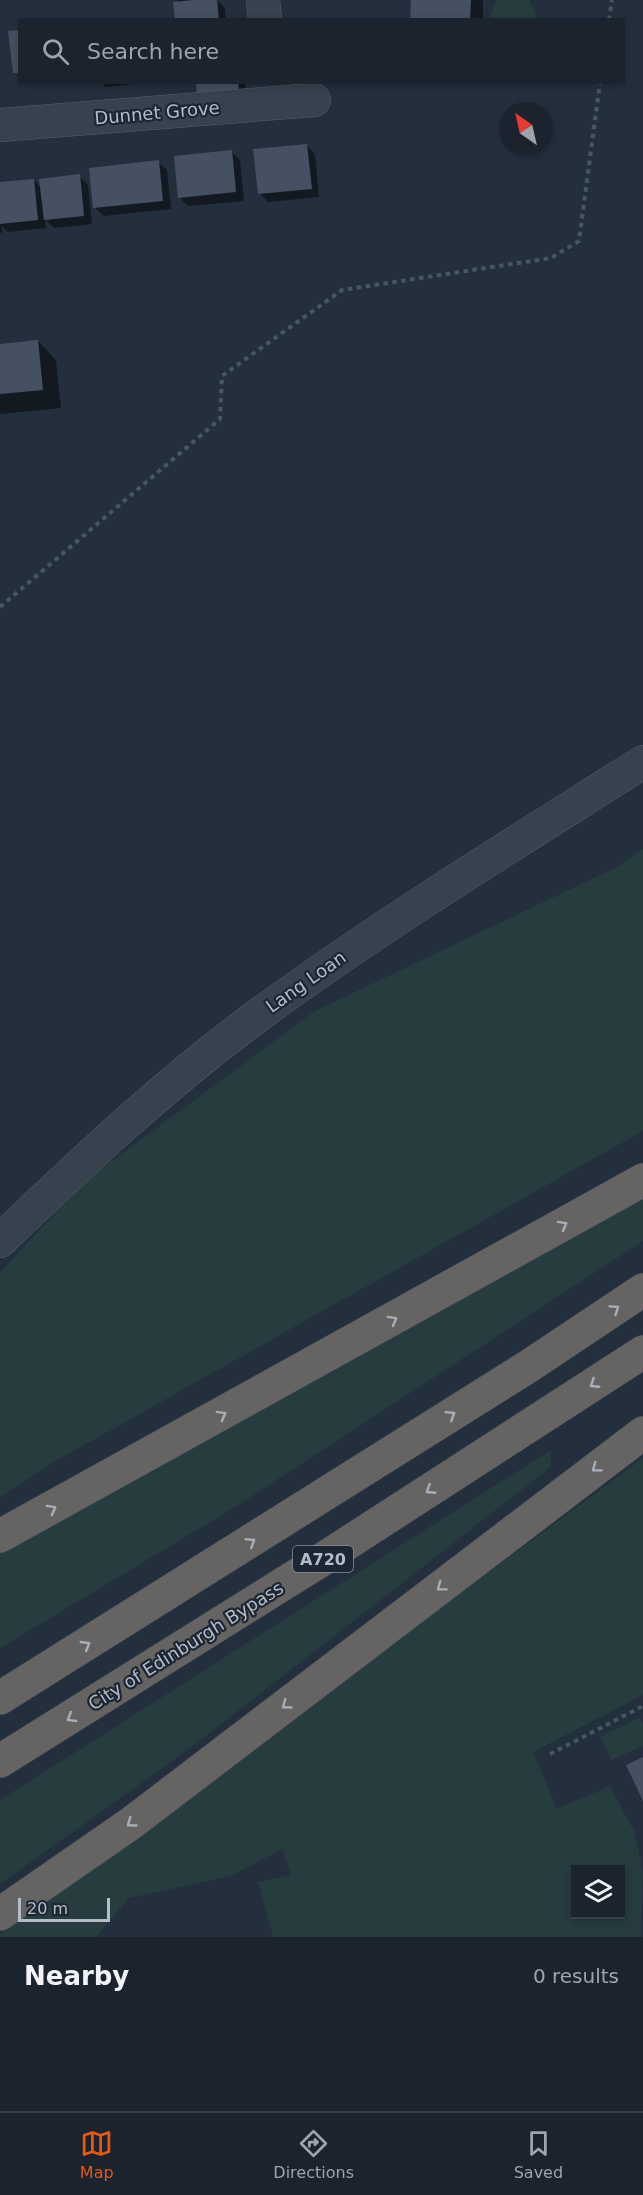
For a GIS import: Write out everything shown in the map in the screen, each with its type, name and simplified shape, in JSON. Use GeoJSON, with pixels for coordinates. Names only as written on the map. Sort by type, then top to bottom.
{"type":"FeatureCollection","features":[{"type":"Feature","properties":{"kind":"highway"},"geometry":{"type":"LineString","coordinates":[[0,1536],[643,1180]]}},
{"type":"Feature","properties":{"kind":"highway","name":"A720"},"geometry":{"type":"LineString","coordinates":[[0,1698],[529,1366],[643,1290]]}},
{"type":"Feature","properties":{"kind":"highway","name":"City of Edinburgh Bypass"},"geometry":{"type":"LineString","coordinates":[[0,1761],[323,1559],[643,1352]]}},
{"type":"Feature","properties":{"kind":"highway"},"geometry":{"type":"LineString","coordinates":[[0,1914],[130,1824],[643,1433]]}},
{"type":"Feature","properties":{"kind":"street"},"geometry":{"type":"LineString","coordinates":[[263,0],[265,18]]}},
{"type":"Feature","properties":{"kind":"street","name":"Dunnet Grove"},"geometry":{"type":"LineString","coordinates":[[0,125],[271,93],[314,100]]}},
{"type":"Feature","properties":{"kind":"street","name":"Lang Loan"},"geometry":{"type":"LineString","coordinates":[[0,1241],[88,1155],[187,1071],[277,1002],[408,912],[643,762]]}},
{"type":"Feature","properties":{"kind":"path"},"geometry":{"type":"LineString","coordinates":[[609,18],[612,0]]}},
{"type":"Feature","properties":{"kind":"path"},"geometry":{"type":"LineString","coordinates":[[0,608],[220,419],[222,376],[342,290],[551,258],[579,241],[600,84]]}},
{"type":"Feature","properties":{"kind":"path"},"geometry":{"type":"LineString","coordinates":[[550,1754],[643,1706]]}},
{"type":"Feature","properties":{"kind":"green space"},"geometry":{"type":"Polygon","coordinates":[[[496,0],[529,0],[538,16],[536,18],[489,18],[496,0]]]}},
{"type":"Feature","properties":{"kind":"green space"},"geometry":{"type":"Polygon","coordinates":[[[643,849],[643,1131],[54,1462],[0,1497],[0,1273],[82,1183],[315,1011],[619,866],[643,849]]]}},
{"type":"Feature","properties":{"kind":"green space"},"geometry":{"type":"Polygon","coordinates":[[[643,1196],[643,1241],[240,1504],[0,1648],[0,1551],[643,1196]]]}},
{"type":"Feature","properties":{"kind":"green space"},"geometry":{"type":"Polygon","coordinates":[[[551,1450],[551,1467],[197,1743],[0,1884],[0,1800],[551,1450]]]}},
{"type":"Feature","properties":{"kind":"green space"},"geometry":{"type":"Polygon","coordinates":[[[643,1458],[643,1695],[533,1752],[557,1809],[610,1786],[635,1833],[643,1872],[641,1937],[273,1937],[258,1882],[291,1875],[282,1849],[231,1876],[129,1898],[96,1937],[0,1937],[0,1934],[643,1458]]]}},
{"type":"Feature","properties":{"kind":"green space"},"geometry":{"type":"Polygon","coordinates":[[[640,1718],[643,1724],[643,1746],[611,1760],[600,1736],[640,1718]]]}},
{"type":"Feature","properties":{"kind":"building"},"geometry":{"type":"Polygon","coordinates":[[[217,0],[219,18],[175,18],[173,2],[217,0]]]}},
{"type":"Feature","properties":{"kind":"building"},"geometry":{"type":"Polygon","coordinates":[[[411,0],[471,0],[470,18],[410,18],[411,0]]]}},
{"type":"Feature","properties":{"kind":"building"},"geometry":{"type":"Polygon","coordinates":[[[18,30],[18,73],[13,73],[8,31],[18,30]]]}},
{"type":"Feature","properties":{"kind":"building"},"geometry":{"type":"Polygon","coordinates":[[[196,84],[238,84],[239,90],[197,95],[196,84]]]}},
{"type":"Feature","properties":{"kind":"building"},"geometry":{"type":"Polygon","coordinates":[[[307,144],[312,189],[258,194],[253,149],[307,144]]]}},
{"type":"Feature","properties":{"kind":"building"},"geometry":{"type":"Polygon","coordinates":[[[232,150],[236,192],[178,198],[174,156],[232,150]]]}},
{"type":"Feature","properties":{"kind":"building"},"geometry":{"type":"Polygon","coordinates":[[[159,160],[163,201],[93,208],[89,168],[159,160]]]}},
{"type":"Feature","properties":{"kind":"building"},"geometry":{"type":"Polygon","coordinates":[[[80,174],[84,216],[44,220],[39,179],[80,174]]]}},
{"type":"Feature","properties":{"kind":"building"},"geometry":{"type":"Polygon","coordinates":[[[34,179],[38,220],[0,224],[0,182],[34,179]]]}},
{"type":"Feature","properties":{"kind":"building"},"geometry":{"type":"Polygon","coordinates":[[[38,340],[43,390],[0,394],[0,344],[38,340]]]}},
{"type":"Feature","properties":{"kind":"building"},"geometry":{"type":"Polygon","coordinates":[[[643,1757],[643,1801],[626,1765],[643,1757]]]}}]}
